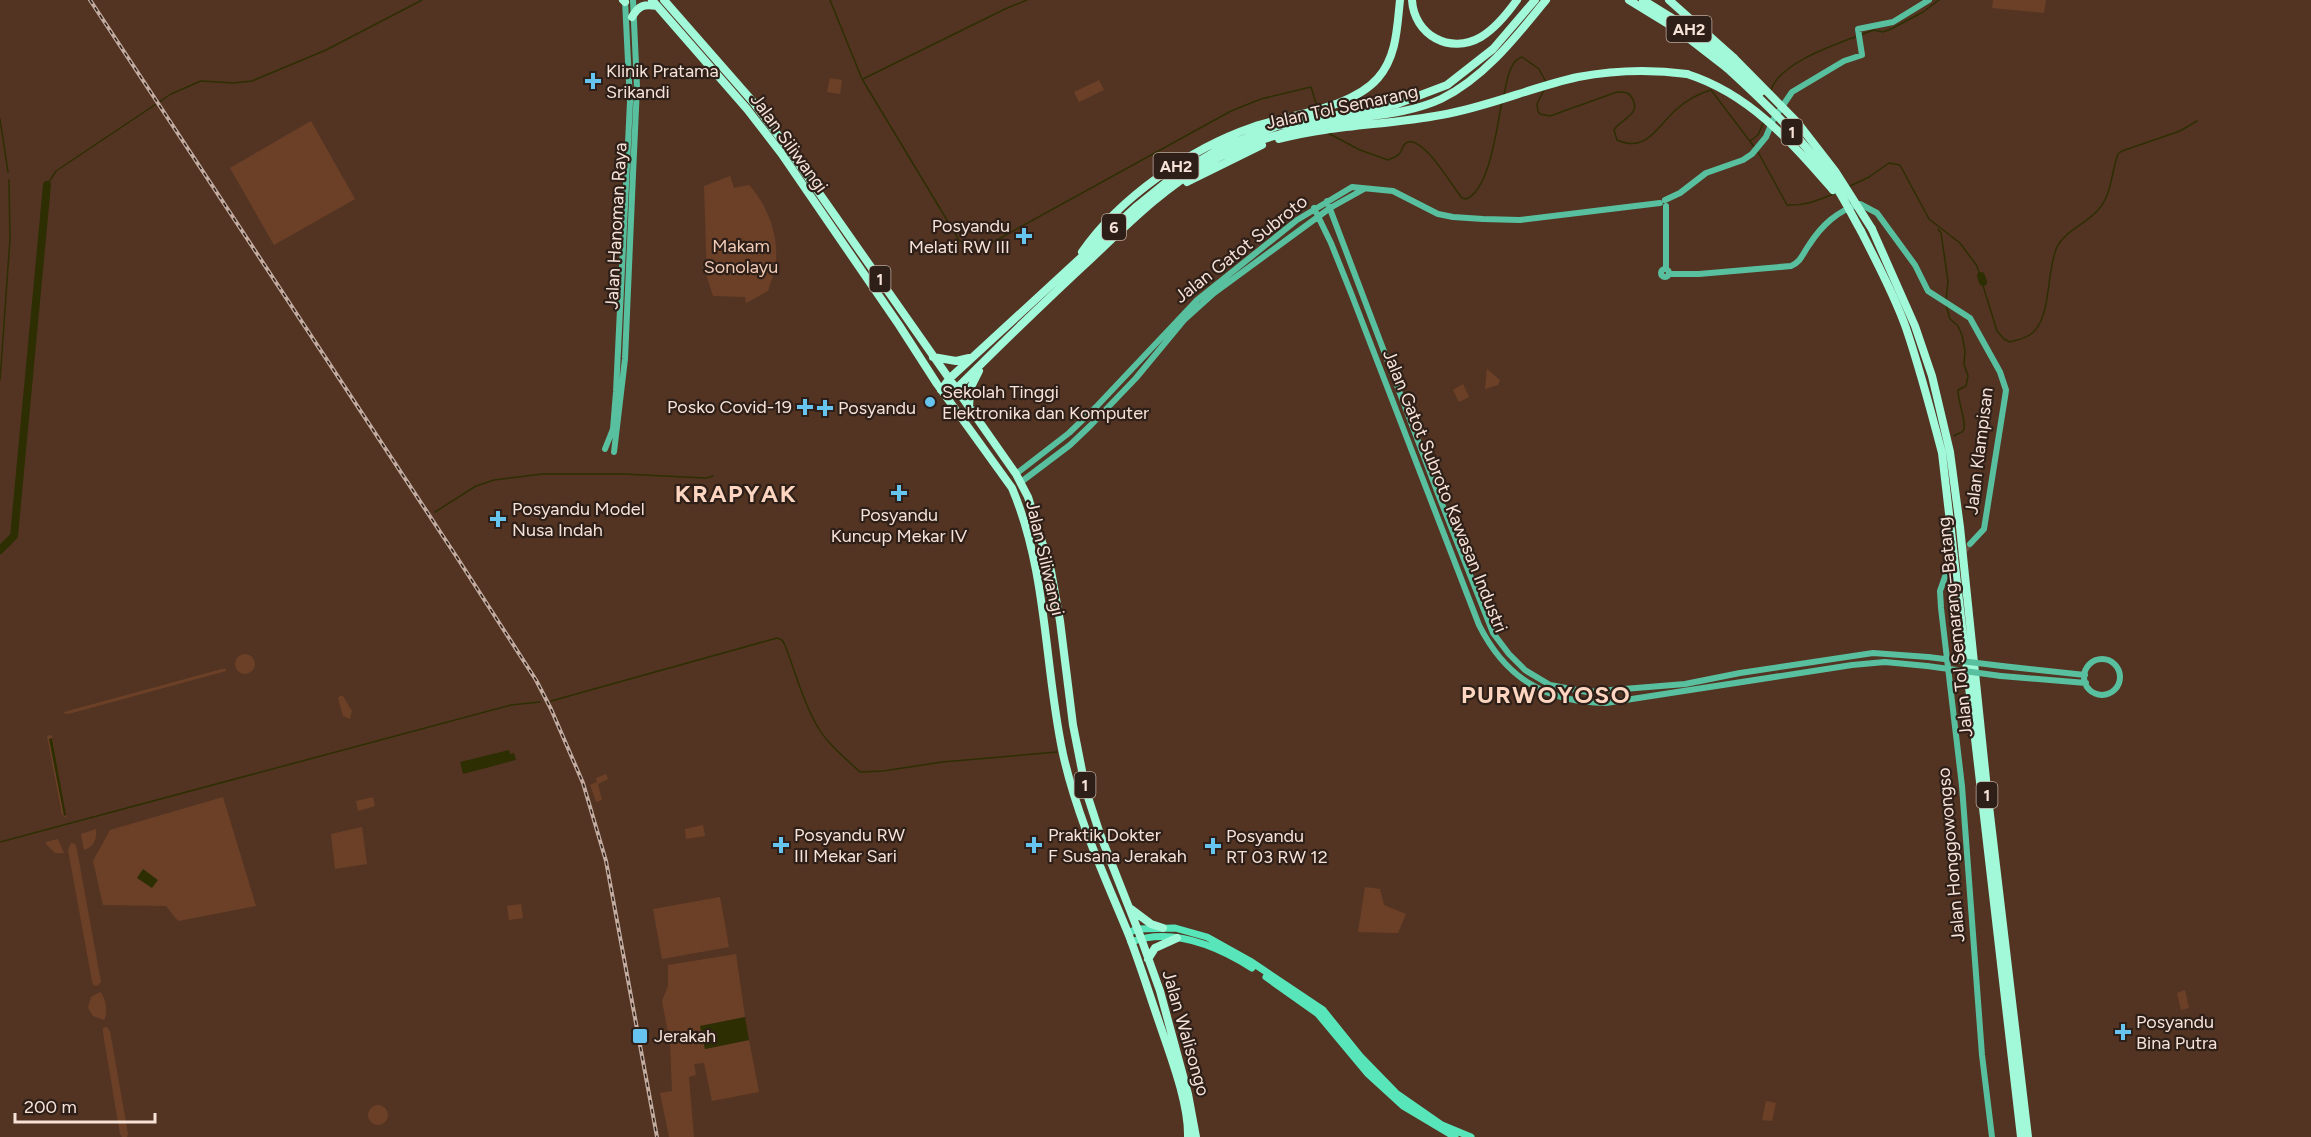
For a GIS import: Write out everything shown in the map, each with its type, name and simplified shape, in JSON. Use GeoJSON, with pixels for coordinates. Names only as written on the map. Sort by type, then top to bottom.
{"type":"FeatureCollection","features":[{"type":"Feature","properties":{"kind":"highway","name":"Jalan Siliwangi"},"geometry":{"type":"LineString","coordinates":[[664,0],[754,104],[789,150],[1021,482],[1028,497],[1051,571],[1060,621],[1073,725],[1086,790],[1100,834],[1141,938]]}},
{"type":"Feature","properties":{"kind":"highway"},"geometry":{"type":"LineString","coordinates":[[1307,119],[1369,87],[1385,69],[1396,37],[1400,0]]}},
{"type":"Feature","properties":{"kind":"highway"},"geometry":{"type":"LineString","coordinates":[[1412,0],[1418,22],[1425,32],[1435,39],[1461,44],[1489,32],[1517,0]]}},
{"type":"Feature","properties":{"kind":"highway","name":"Jalan Tol Semarang"},"geometry":{"type":"LineString","coordinates":[[1343,117],[1404,102],[1448,85],[1493,49],[1535,0]]}},
{"type":"Feature","properties":{"kind":"highway","name":"Jalan Tol Semarang"},"geometry":{"type":"LineString","coordinates":[[941,390],[949,379],[1137,206],[1174,176],[1251,134],[1277,126],[1307,119],[1418,108],[1441,99],[1462,87],[1507,47],[1546,0]]}},
{"type":"Feature","properties":{"kind":"highway","name":"1"},"geometry":{"type":"LineString","coordinates":[[1629,0],[1731,63]]}},
{"type":"Feature","properties":{"kind":"highway","name":"AH2"},"geometry":{"type":"LineString","coordinates":[[1643,0],[1680,23],[1731,63]]}},
{"type":"Feature","properties":{"kind":"highway","name":"1"},"geometry":{"type":"LineString","coordinates":[[1669,0],[1731,63],[1789,128],[1829,176],[1846,205]]}},
{"type":"Feature","properties":{"kind":"highway","name":"Jalan Siliwangi"},"geometry":{"type":"LineString","coordinates":[[654,3],[747,109],[781,153],[941,390],[1012,488],[1040,589],[1062,744],[1071,783],[1091,846],[1130,938]]}},
{"type":"Feature","properties":{"kind":"highway"},"geometry":{"type":"LineString","coordinates":[[632,16],[636,9],[654,3]]}},
{"type":"Feature","properties":{"kind":"highway","name":"Jalan Tol Semarang–Batang"},"geometry":{"type":"LineString","coordinates":[[1731,63],[1797,122],[1853,198],[1872,229],[1916,326],[1944,423],[2021,1137]]}},
{"type":"Feature","properties":{"kind":"highway"},"geometry":{"type":"LineString","coordinates":[[1158,198],[1256,147],[1280,138],[1443,115],[1486,105],[1560,82],[1606,72],[1636,70],[1687,74],[1720,87],[1760,113],[1803,154],[1846,205]]}},
{"type":"Feature","properties":{"kind":"highway","name":"Jalan Tol Semarang"},"geometry":{"type":"LineString","coordinates":[[947,398],[1066,282],[1158,198],[1205,165],[1307,119]]}},
{"type":"Feature","properties":{"kind":"highway","name":"Jalan Tol Semarang–Batang"},"geometry":{"type":"LineString","coordinates":[[1846,205],[1888,286],[1905,327],[1933,421],[1946,453],[1960,527],[1987,789],[2028,1137]]}},
{"type":"Feature","properties":{"kind":"highway"},"geometry":{"type":"LineString","coordinates":[[933,357],[956,361],[975,356]]}},
{"type":"Feature","properties":{"kind":"highway"},"geometry":{"type":"LineString","coordinates":[[969,408],[970,389],[988,357]]}},
{"type":"Feature","properties":{"kind":"highway"},"geometry":{"type":"LineString","coordinates":[[1006,480],[1016,474]]}},
{"type":"Feature","properties":{"kind":"highway"},"geometry":{"type":"LineString","coordinates":[[1012,488],[1021,482]]}},
{"type":"Feature","properties":{"kind":"highway"},"geometry":{"type":"LineString","coordinates":[[1127,906],[1151,924],[1163,928]]}},
{"type":"Feature","properties":{"kind":"highway","name":"Jalan Walisongo"},"geometry":{"type":"LineString","coordinates":[[1130,938],[1187,1103],[1188,1137]]}},
{"type":"Feature","properties":{"kind":"highway","name":"Jalan Walisongo"},"geometry":{"type":"LineString","coordinates":[[1141,938],[1160,991],[1196,1137]]}},
{"type":"Feature","properties":{"kind":"highway"},"geometry":{"type":"LineString","coordinates":[[1148,958],[1155,948],[1178,938]]}},
{"type":"Feature","properties":{"kind":"main road"},"geometry":{"type":"LineString","coordinates":[[1130,938],[1137,929],[1163,928],[1175,928],[1207,937],[1301,993],[1323,1010],[1380,1078],[1455,1137]]}},
{"type":"Feature","properties":{"kind":"main road"},"geometry":{"type":"LineString","coordinates":[[1130,938],[1164,936],[1205,943],[1248,965],[1318,1014],[1368,1074],[1414,1114],[1441,1128],[1471,1137]]}},
{"type":"Feature","properties":{"kind":"street","name":"Jalan Gatot Subroto"},"geometry":{"type":"LineString","coordinates":[[1016,474],[1069,433],[1197,300],[1314,208],[1352,187],[1393,191],[1438,214],[1483,219],[1520,220],[1664,203],[1706,173],[1743,160],[1752,154],[1761,144],[1773,120],[1792,92],[1844,61],[1862,56],[1858,29],[1893,22],[1929,0]]}},
{"type":"Feature","properties":{"kind":"street","name":"Jalan Hanoman Raya"},"geometry":{"type":"LineString","coordinates":[[614,452],[625,358],[637,87],[632,16],[627,1]]}},
{"type":"Feature","properties":{"kind":"street","name":"Jalan Hanoman Raya"},"geometry":{"type":"LineString","coordinates":[[605,449],[613,429],[616,392],[630,102],[627,1]]}},
{"type":"Feature","properties":{"kind":"street","name":"Jalan Gatot Subroto"},"geometry":{"type":"LineString","coordinates":[[1021,482],[1070,446],[1136,378],[1173,333],[1208,298],[1330,208],[1365,189]]}},
{"type":"Feature","properties":{"kind":"street","name":"Jalan Gatot Subroto Kawasan Industri"},"geometry":{"type":"LineString","coordinates":[[1327,201],[1380,344],[1493,633],[1525,670],[1551,685],[1587,692],[1685,684],[1740,673],[1874,653],[2085,675]]}},
{"type":"Feature","properties":{"kind":"street","name":"Jalan Klampisan"},"geometry":{"type":"LineString","coordinates":[[1664,203],[1668,272],[1699,274],[1791,266],[1799,262],[1808,246],[1830,219],[1860,204],[1877,213],[1915,265],[1928,291],[1970,318],[2000,372],[2006,390],[1984,530],[1970,544]]}},
{"type":"Feature","properties":{"kind":"street","name":"Jalan Gatot Subroto Kawasan Industri"},"geometry":{"type":"LineString","coordinates":[[1314,208],[1351,293],[1479,625],[1499,658],[1524,681],[1548,694],[1571,701],[1606,703],[1884,662],[2001,676],[2086,683]]}},
{"type":"Feature","properties":{"kind":"street","name":"Jalan Honggowongso"},"geometry":{"type":"LineString","coordinates":[[1947,572],[1940,591],[1941,609],[1962,786],[1982,1055],[1992,1137]]}},
{"type":"Feature","properties":{"kind":"street"},"geometry":{"type":"LineString","coordinates":[[2103,659],[2116,666],[2120,675],[2116,688],[2107,694],[2097,694],[2086,683],[2085,675],[2089,665],[2103,659]]}},
{"type":"Feature","properties":{"kind":"green space"},"geometry":{"type":"Polygon","coordinates":[[[1993,0],[2046,0],[2044,13],[1992,8],[1993,0]]]}},
{"type":"Feature","properties":{"kind":"green space"},"geometry":{"type":"Polygon","coordinates":[[[830,78],[842,80],[840,94],[827,92],[830,78]]]}},
{"type":"Feature","properties":{"kind":"green space"},"geometry":{"type":"Polygon","coordinates":[[[1099,80],[1104,90],[1079,102],[1074,92],[1099,80]]]}},
{"type":"Feature","properties":{"kind":"green space"},"geometry":{"type":"Polygon","coordinates":[[[311,121],[355,199],[274,245],[230,168],[311,121]]]}},
{"type":"Feature","properties":{"kind":"green space","name":"Makam Sonolayu"},"geometry":{"type":"Polygon","coordinates":[[[730,176],[734,188],[749,185],[761,200],[770,219],[775,239],[776,263],[768,291],[746,303],[745,297],[713,296],[707,277],[704,186],[730,176]]]}},
{"type":"Feature","properties":{"kind":"green space"},"geometry":{"type":"Polygon","coordinates":[[[1487,369],[1500,380],[1498,385],[1485,389],[1487,369]]]}},
{"type":"Feature","properties":{"kind":"green space"},"geometry":{"type":"Polygon","coordinates":[[[1463,384],[1469,397],[1459,402],[1453,390],[1463,384]]]}},
{"type":"Feature","properties":{"kind":"green space"},"geometry":{"type":"Polygon","coordinates":[[[245,654],[252,657],[255,664],[252,671],[245,674],[238,671],[235,664],[238,657],[245,654]]]}},
{"type":"Feature","properties":{"kind":"green space"},"geometry":{"type":"Polygon","coordinates":[[[222,669],[226,671],[72,713],[65,714],[64,712],[222,669]]]}},
{"type":"Feature","properties":{"kind":"green space"},"geometry":{"type":"Polygon","coordinates":[[[343,696],[352,711],[350,719],[343,716],[338,698],[343,696]]]}},
{"type":"Feature","properties":{"kind":"green space"},"geometry":{"type":"Polygon","coordinates":[[[50,735],[66,818],[62,814],[47,736],[50,735]]]}},
{"type":"Feature","properties":{"kind":"green space"},"geometry":{"type":"Polygon","coordinates":[[[606,774],[608,779],[598,784],[602,800],[596,802],[590,785],[597,782],[596,778],[606,774]]]}},
{"type":"Feature","properties":{"kind":"green space"},"geometry":{"type":"Polygon","coordinates":[[[223,797],[256,906],[178,921],[166,906],[103,905],[93,861],[110,830],[223,797]]]}},
{"type":"Feature","properties":{"kind":"green space"},"geometry":{"type":"Polygon","coordinates":[[[373,797],[375,806],[358,811],[356,801],[373,797]]]}},
{"type":"Feature","properties":{"kind":"green space"},"geometry":{"type":"Polygon","coordinates":[[[703,825],[705,836],[686,839],[685,829],[703,825]]]}},
{"type":"Feature","properties":{"kind":"green space"},"geometry":{"type":"Polygon","coordinates":[[[362,827],[367,864],[335,869],[331,834],[362,827]]]}},
{"type":"Feature","properties":{"kind":"green space"},"geometry":{"type":"Polygon","coordinates":[[[96,829],[94,842],[84,850],[81,834],[96,829]]]}},
{"type":"Feature","properties":{"kind":"green space"},"geometry":{"type":"Polygon","coordinates":[[[58,839],[64,853],[55,853],[46,844],[46,842],[58,839]]]}},
{"type":"Feature","properties":{"kind":"green space"},"geometry":{"type":"Polygon","coordinates":[[[71,843],[75,844],[77,850],[101,982],[97,986],[93,985],[92,981],[68,850],[71,843]]]}},
{"type":"Feature","properties":{"kind":"green space"},"geometry":{"type":"Polygon","coordinates":[[[1365,887],[1380,889],[1384,905],[1406,914],[1398,933],[1358,932],[1365,887]]]}},
{"type":"Feature","properties":{"kind":"green space"},"geometry":{"type":"Polygon","coordinates":[[[720,897],[729,947],[662,959],[653,909],[720,897]]]}},
{"type":"Feature","properties":{"kind":"green space"},"geometry":{"type":"Polygon","coordinates":[[[521,904],[523,918],[509,920],[507,906],[521,904]]]}},
{"type":"Feature","properties":{"kind":"green space"},"geometry":{"type":"Polygon","coordinates":[[[736,954],[745,1017],[700,1026],[705,1049],[749,1040],[759,1092],[712,1101],[704,1063],[694,1064],[696,1075],[689,1077],[694,1137],[669,1137],[660,1093],[672,1091],[670,1043],[662,1001],[668,986],[668,965],[736,954]]]}},
{"type":"Feature","properties":{"kind":"green space"},"geometry":{"type":"Polygon","coordinates":[[[2185,990],[2189,1008],[2181,1010],[2177,993],[2185,990]]]}},
{"type":"Feature","properties":{"kind":"green space"},"geometry":{"type":"Polygon","coordinates":[[[100,992],[106,1006],[104,1020],[93,1016],[88,1008],[91,997],[100,992]]]}},
{"type":"Feature","properties":{"kind":"green space"},"geometry":{"type":"Polygon","coordinates":[[[107,1027],[110,1031],[127,1137],[122,1137],[120,1134],[103,1033],[103,1028],[107,1027]]]}},
{"type":"Feature","properties":{"kind":"green space"},"geometry":{"type":"Polygon","coordinates":[[[1766,1101],[1776,1103],[1772,1121],[1762,1120],[1766,1101]]]}},
{"type":"Feature","properties":{"kind":"green space"},"geometry":{"type":"Polygon","coordinates":[[[378,1105],[385,1108],[388,1115],[385,1122],[378,1125],[371,1122],[368,1115],[371,1108],[378,1105]]]}},
{"type":"Feature","properties":{"kind":"shaded area"},"geometry":{"type":"Polygon","coordinates":[[[52,738],[66,815],[64,816],[49,739],[52,738]]]}},
{"type":"Feature","properties":{"kind":"shaded area"},"geometry":{"type":"Polygon","coordinates":[[[509,750],[510,754],[514,753],[516,760],[463,774],[460,762],[509,750]]]}},
{"type":"Feature","properties":{"kind":"shaded area"},"geometry":{"type":"Polygon","coordinates":[[[143,869],[158,880],[152,888],[137,878],[143,869]]]}},
{"type":"Feature","properties":{"kind":"shaded area"},"geometry":{"type":"Polygon","coordinates":[[[745,1017],[749,1040],[705,1049],[700,1026],[745,1017]]]}},
{"type":"Feature","properties":{"kind":"waterway"},"geometry":{"type":"LineString","coordinates":[[47,185],[56,171],[171,94],[201,81],[233,83],[252,81],[326,50],[422,0]]}},
{"type":"Feature","properties":{"kind":"waterway"},"geometry":{"type":"LineString","coordinates":[[830,0],[862,79],[959,240],[972,247],[995,241],[1231,111],[1261,99],[1311,87],[1317,106]]}},
{"type":"Feature","properties":{"kind":"waterway"},"geometry":{"type":"LineString","coordinates":[[863,79],[1027,0]]}},
{"type":"Feature","properties":{"kind":"waterway"},"geometry":{"type":"LineString","coordinates":[[1860,35],[1874,30],[1883,32],[1891,29],[1923,12],[1939,0]]}},
{"type":"Feature","properties":{"kind":"waterway"},"geometry":{"type":"LineString","coordinates":[[1771,90],[1784,72],[1795,64],[1855,37]]}},
{"type":"Feature","properties":{"kind":"waterway"},"geometry":{"type":"LineString","coordinates":[[1504,94],[1511,67],[1522,57],[1539,69],[1546,82]]}},
{"type":"Feature","properties":{"kind":"waterway"},"geometry":{"type":"LineString","coordinates":[[1544,90],[1537,104],[1538,111],[1540,114],[1550,116],[1617,92],[1629,94],[1635,105],[1634,110],[1614,130],[1617,140],[1628,143],[1645,140],[1682,105],[1693,97],[1711,90],[1755,148]]}},
{"type":"Feature","properties":{"kind":"waterway"},"geometry":{"type":"LineString","coordinates":[[1326,132],[1360,150],[1388,160],[1399,154],[1406,143],[1415,142],[1429,154],[1462,198],[1466,199],[1474,193],[1487,170],[1502,102]]}},
{"type":"Feature","properties":{"kind":"waterway"},"geometry":{"type":"LineString","coordinates":[[0,119],[8,172]]}},
{"type":"Feature","properties":{"kind":"waterway"},"geometry":{"type":"LineString","coordinates":[[1750,141],[1758,135],[1764,121]]}},
{"type":"Feature","properties":{"kind":"waterway"},"geometry":{"type":"LineString","coordinates":[[1848,187],[1869,177],[1889,163],[1900,165],[1929,219],[1960,243],[1977,266],[1997,331],[2010,342],[2029,335],[2038,327],[2046,306],[2051,268],[2057,247],[2065,236],[2093,215],[2103,204],[2109,191],[2118,154],[2180,131],[2197,121]]}},
{"type":"Feature","properties":{"kind":"waterway"},"geometry":{"type":"LineString","coordinates":[[1758,152],[1787,205],[1806,203],[1836,193]]}},
{"type":"Feature","properties":{"kind":"waterway"},"geometry":{"type":"LineString","coordinates":[[0,380],[10,239],[9,180]]}},
{"type":"Feature","properties":{"kind":"waterway"},"geometry":{"type":"LineString","coordinates":[[0,550],[14,536],[47,185]]}},
{"type":"Feature","properties":{"kind":"waterway"},"geometry":{"type":"LineString","coordinates":[[1938,229],[1941,233],[1948,281],[1946,300]]}},
{"type":"Feature","properties":{"kind":"waterway"},"geometry":{"type":"LineString","coordinates":[[1981,276],[1983,282]]}},
{"type":"Feature","properties":{"kind":"waterway"},"geometry":{"type":"LineString","coordinates":[[1946,305],[1950,319],[1958,326],[1962,335],[1965,351],[1964,364],[1968,376],[1966,386],[1958,390],[1964,428],[1962,432],[1954,436]]}},
{"type":"Feature","properties":{"kind":"waterway"},"geometry":{"type":"LineString","coordinates":[[435,512],[476,486],[494,480],[542,474],[623,474],[706,478],[713,476]]}},
{"type":"Feature","properties":{"kind":"waterway"},"geometry":{"type":"LineString","coordinates":[[551,701],[777,638],[785,645],[807,705],[820,731],[836,750],[860,772],[1057,752]]}},
{"type":"Feature","properties":{"kind":"waterway"},"geometry":{"type":"LineString","coordinates":[[0,842],[511,705],[540,702]]}},
{"type":"Feature","properties":{"kind":"tunnel"},"geometry":{"type":"LineString","coordinates":[[1947,571],[1970,544]]}},
{"type":"Feature","properties":{"kind":"railway"},"geometry":{"type":"LineString","coordinates":[[90,0],[458,559],[536,680],[551,709],[583,783],[606,861],[657,1137]]}},
{"type":"Feature","properties":{"kind":"place","name":"Klinik Pratama Srikandi"},"geometry":{"type":"Point","coordinates":[593,81]}},
{"type":"Feature","properties":{"kind":"place","name":"Posyandu Melati RW III"},"geometry":{"type":"Point","coordinates":[1024,236]}},
{"type":"Feature","properties":{"kind":"place","name":"Sekolah Tinggi Elektronika dan Komputer"},"geometry":{"type":"Point","coordinates":[930,402]}},
{"type":"Feature","properties":{"kind":"place","name":"Posko Covid-19"},"geometry":{"type":"Point","coordinates":[805,407]}},
{"type":"Feature","properties":{"kind":"place","name":"Posyandu"},"geometry":{"type":"Point","coordinates":[825,408]}},
{"type":"Feature","properties":{"kind":"place","name":"Posyandu Kuncup Mekar IV"},"geometry":{"type":"Point","coordinates":[899,493]}},
{"type":"Feature","properties":{"kind":"place","name":"Posyandu Model Nusa Indah"},"geometry":{"type":"Point","coordinates":[498,519]}},
{"type":"Feature","properties":{"kind":"place","name":"Posyandu RW III Mekar Sari"},"geometry":{"type":"Point","coordinates":[781,845]}},
{"type":"Feature","properties":{"kind":"place","name":"Praktik Dokter F Susana Jerakah"},"geometry":{"type":"Point","coordinates":[1034,845]}},
{"type":"Feature","properties":{"kind":"place","name":"Posyandu RT 03 RW 12"},"geometry":{"type":"Point","coordinates":[1213,846]}},
{"type":"Feature","properties":{"kind":"place","name":"Posyandu Bina Putra"},"geometry":{"type":"Point","coordinates":[2123,1032]}},
{"type":"Feature","properties":{"kind":"place","name":"Jerakah"},"geometry":{"type":"Point","coordinates":[640,1036]}},
{"type":"Feature","properties":{"kind":"district","name":"KRAPYAK"},"geometry":{"type":"Point","coordinates":[736,494]}},
{"type":"Feature","properties":{"kind":"district","name":"PURWOYOSO"},"geometry":{"type":"Point","coordinates":[1546,695]}}]}
